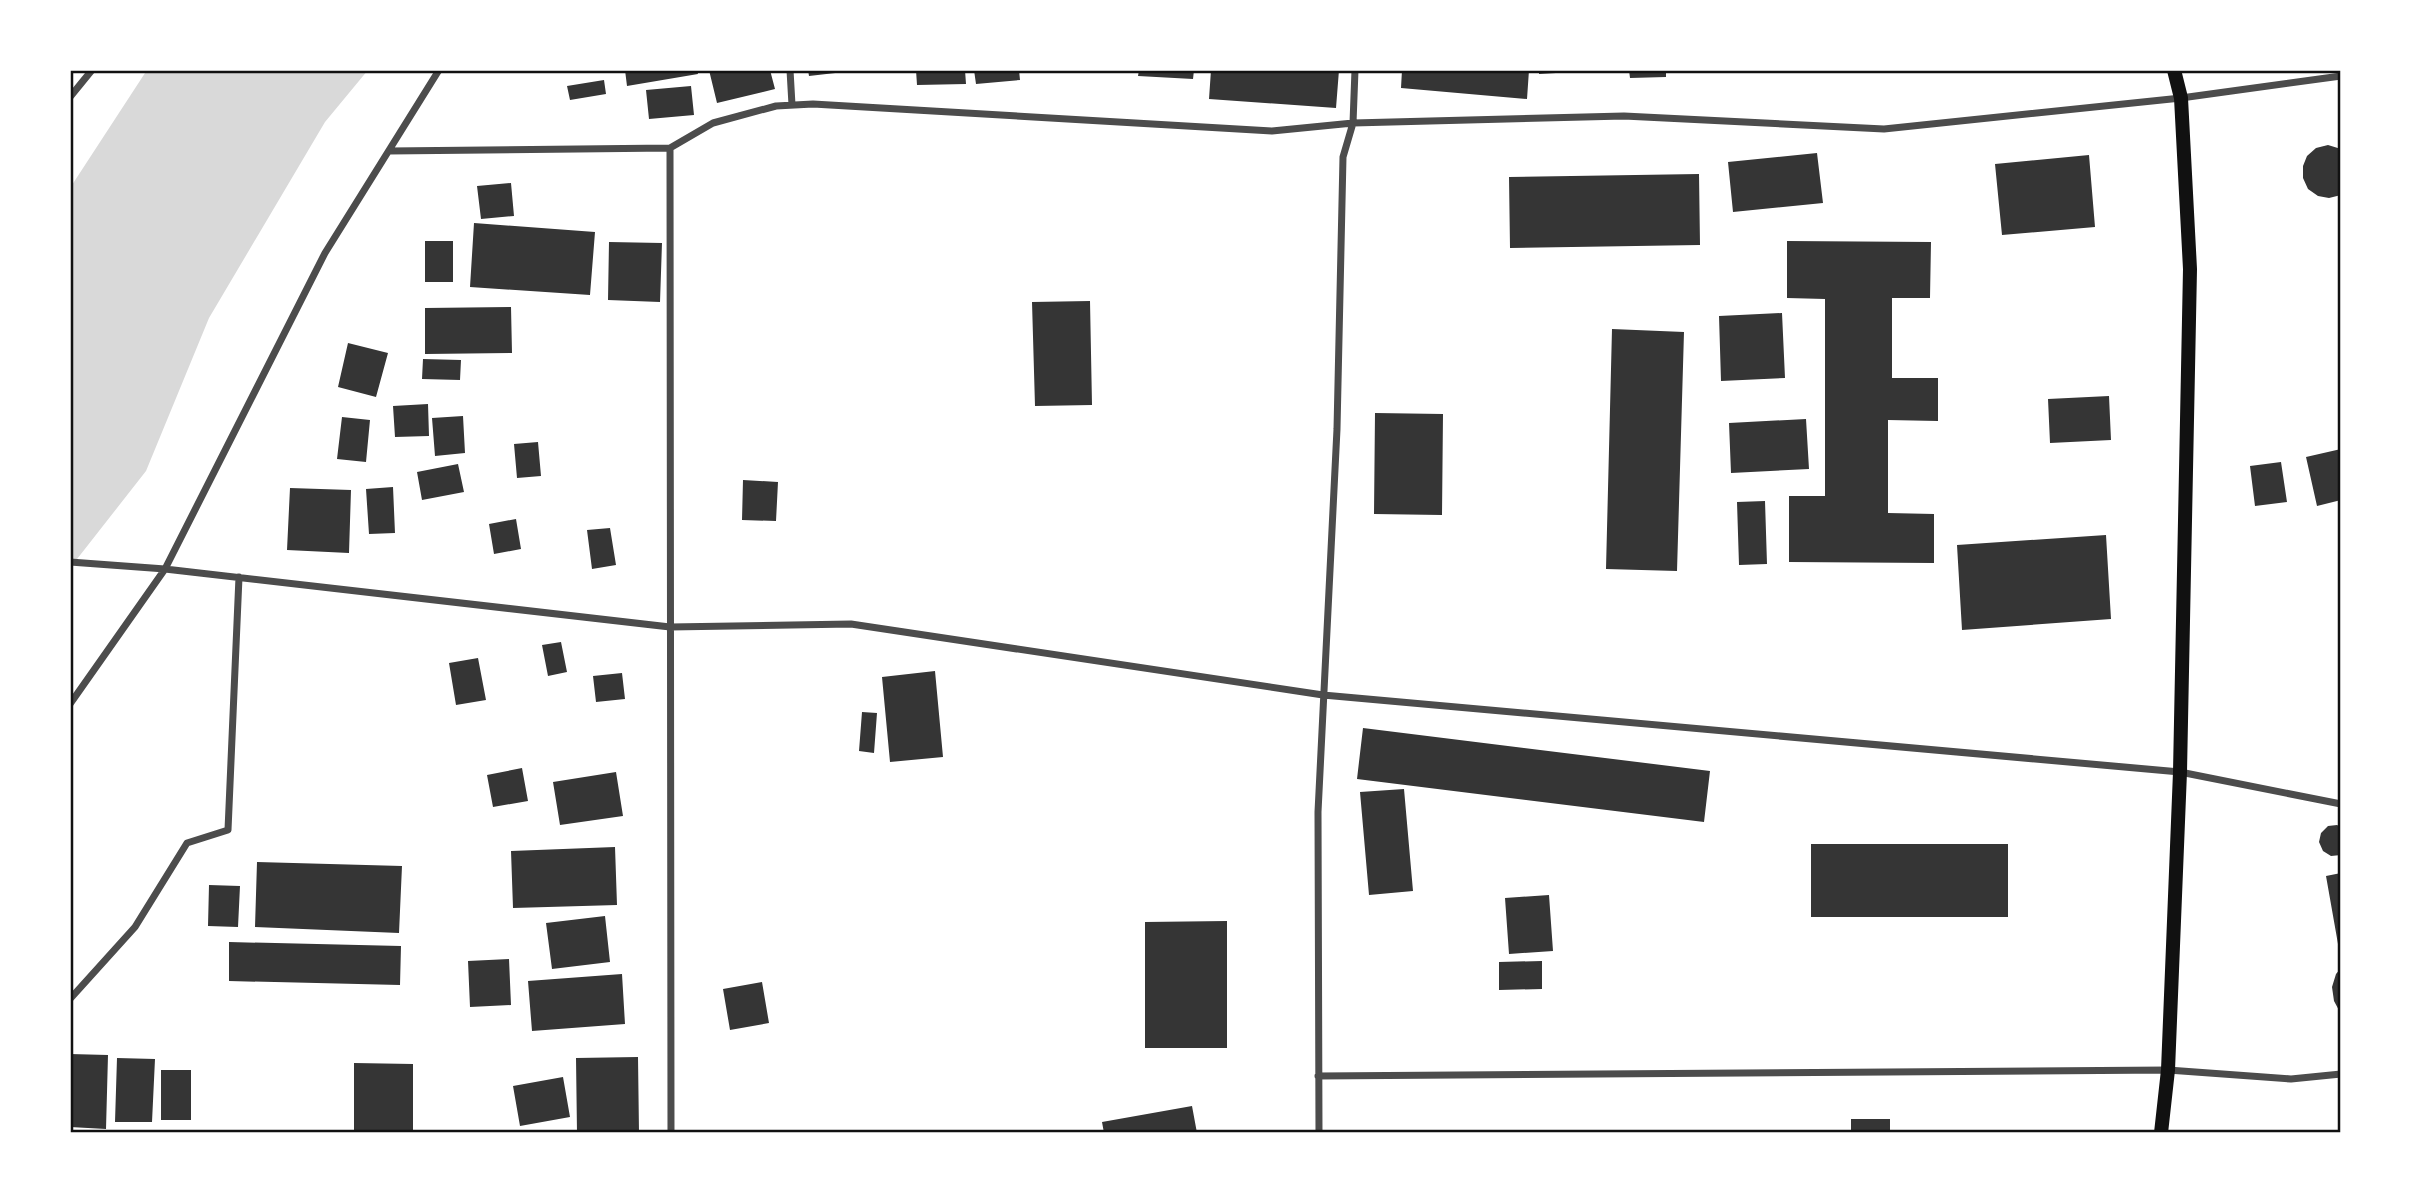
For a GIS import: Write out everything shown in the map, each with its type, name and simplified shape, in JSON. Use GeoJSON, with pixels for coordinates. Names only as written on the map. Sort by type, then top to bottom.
{"type":"FeatureCollection","features":[{"type":"Feature","properties":{"kind":"main road"},"geometry":{"type":"LineString","coordinates":[[2161,1133],[2168,1070],[2180,772],[2190,269],[2181,98],[2174,70]]}},
{"type":"Feature","properties":{"kind":"street"},"geometry":{"type":"LineString","coordinates":[[70,97],[92,70]]}},
{"type":"Feature","properties":{"kind":"street"},"geometry":{"type":"LineString","coordinates":[[70,704],[165,569],[325,253],[439,70]]}},
{"type":"Feature","properties":{"kind":"street"},"geometry":{"type":"LineString","coordinates":[[790,70],[792,105]]}},
{"type":"Feature","properties":{"kind":"street"},"geometry":{"type":"LineString","coordinates":[[1319,1133],[1318,812],[1337,429],[1343,157],[1353,123],[1355,70]]}},
{"type":"Feature","properties":{"kind":"street"},"geometry":{"type":"LineString","coordinates":[[389,151],[670,148],[713,123],[776,106],[813,104],[1272,131],[1353,123],[1624,116],[1885,129],[2181,98],[2341,76]]}},
{"type":"Feature","properties":{"kind":"street"},"geometry":{"type":"LineString","coordinates":[[670,148],[671,1133]]}},
{"type":"Feature","properties":{"kind":"street"},"geometry":{"type":"LineString","coordinates":[[70,562],[239,577],[670,627],[850,624],[1323,695],[2180,772],[2341,804]]}},
{"type":"Feature","properties":{"kind":"street"},"geometry":{"type":"LineString","coordinates":[[70,999],[135,928],[187,843],[228,830],[239,577]]}},
{"type":"Feature","properties":{"kind":"street"},"geometry":{"type":"LineString","coordinates":[[1318,1076],[2168,1070],[2291,1079],[2341,1074]]}},
{"type":"Feature","properties":{"kind":"shaded area"},"geometry":{"type":"Polygon","coordinates":[[[147,70],[368,70],[325,122],[209,318],[146,471],[70,568],[70,188],[147,70]]]}},
{"type":"Feature","properties":{"kind":"building"},"geometry":{"type":"Polygon","coordinates":[[[625,70],[697,70],[698,74],[627,86],[625,70]]]}},
{"type":"Feature","properties":{"kind":"building"},"geometry":{"type":"Polygon","coordinates":[[[709,70],[770,70],[775,89],[717,103],[709,70]]]}},
{"type":"Feature","properties":{"kind":"building"},"geometry":{"type":"Polygon","coordinates":[[[808,70],[844,70],[844,72],[809,76],[808,70]]]}},
{"type":"Feature","properties":{"kind":"building"},"geometry":{"type":"Polygon","coordinates":[[[916,70],[965,70],[966,84],[917,85],[916,70]]]}},
{"type":"Feature","properties":{"kind":"building"},"geometry":{"type":"Polygon","coordinates":[[[974,70],[1019,70],[1020,80],[976,84],[974,70]]]}},
{"type":"Feature","properties":{"kind":"building"},"geometry":{"type":"Polygon","coordinates":[[[1139,70],[1194,70],[1193,79],[1138,76],[1139,70]]]}},
{"type":"Feature","properties":{"kind":"building"},"geometry":{"type":"Polygon","coordinates":[[[1211,70],[1339,70],[1336,108],[1209,99],[1211,70]]]}},
{"type":"Feature","properties":{"kind":"building"},"geometry":{"type":"Polygon","coordinates":[[[1402,70],[1529,70],[1527,99],[1401,88],[1402,70]]]}},
{"type":"Feature","properties":{"kind":"building"},"geometry":{"type":"Polygon","coordinates":[[[1539,70],[1573,70],[1573,72],[1539,74],[1539,70]]]}},
{"type":"Feature","properties":{"kind":"building"},"geometry":{"type":"Polygon","coordinates":[[[1629,70],[1666,70],[1666,77],[1630,78],[1629,70]]]}},
{"type":"Feature","properties":{"kind":"building"},"geometry":{"type":"Polygon","coordinates":[[[604,80],[606,94],[570,100],[567,86],[604,80]]]}},
{"type":"Feature","properties":{"kind":"building"},"geometry":{"type":"Polygon","coordinates":[[[691,86],[694,115],[649,119],[646,90],[691,86]]]}},
{"type":"Feature","properties":{"kind":"building"},"geometry":{"type":"Polygon","coordinates":[[[2328,145],[2341,149],[2341,195],[2329,198],[2318,196],[2308,189],[2303,178],[2303,166],[2307,156],[2316,148],[2328,145]]]}},
{"type":"Feature","properties":{"kind":"building"},"geometry":{"type":"Polygon","coordinates":[[[1817,153],[1823,203],[1733,212],[1728,162],[1817,153]]]}},
{"type":"Feature","properties":{"kind":"building"},"geometry":{"type":"Polygon","coordinates":[[[2089,155],[2095,227],[2002,235],[1995,164],[2089,155]]]}},
{"type":"Feature","properties":{"kind":"building"},"geometry":{"type":"Polygon","coordinates":[[[1699,174],[1700,245],[1510,248],[1509,177],[1699,174]]]}},
{"type":"Feature","properties":{"kind":"building"},"geometry":{"type":"Polygon","coordinates":[[[511,183],[514,216],[481,219],[477,186],[511,183]]]}},
{"type":"Feature","properties":{"kind":"building"},"geometry":{"type":"Polygon","coordinates":[[[474,223],[595,232],[590,295],[470,287],[474,223]]]}},
{"type":"Feature","properties":{"kind":"building"},"geometry":{"type":"Polygon","coordinates":[[[425,241],[453,241],[453,282],[425,282],[425,241]]]}},
{"type":"Feature","properties":{"kind":"building"},"geometry":{"type":"Polygon","coordinates":[[[1787,241],[1931,242],[1930,298],[1892,298],[1892,378],[1938,378],[1938,421],[1888,420],[1888,513],[1934,514],[1934,563],[1789,562],[1789,496],[1825,496],[1825,299],[1787,298],[1787,241]]]}},
{"type":"Feature","properties":{"kind":"building"},"geometry":{"type":"Polygon","coordinates":[[[609,242],[662,243],[660,302],[608,300],[609,242]]]}},
{"type":"Feature","properties":{"kind":"building"},"geometry":{"type":"Polygon","coordinates":[[[1090,301],[1092,405],[1035,406],[1032,302],[1090,301]]]}},
{"type":"Feature","properties":{"kind":"building"},"geometry":{"type":"Polygon","coordinates":[[[511,307],[512,353],[425,354],[425,308],[511,307]]]}},
{"type":"Feature","properties":{"kind":"building"},"geometry":{"type":"Polygon","coordinates":[[[1782,313],[1785,378],[1721,381],[1719,316],[1782,313]]]}},
{"type":"Feature","properties":{"kind":"building"},"geometry":{"type":"Polygon","coordinates":[[[1612,329],[1684,332],[1677,571],[1606,569],[1612,329]]]}},
{"type":"Feature","properties":{"kind":"building"},"geometry":{"type":"Polygon","coordinates":[[[348,343],[388,353],[376,397],[338,387],[348,343]]]}},
{"type":"Feature","properties":{"kind":"building"},"geometry":{"type":"Polygon","coordinates":[[[423,359],[461,360],[460,380],[422,379],[423,359]]]}},
{"type":"Feature","properties":{"kind":"building"},"geometry":{"type":"Polygon","coordinates":[[[2109,396],[2111,440],[2050,443],[2048,399],[2109,396]]]}},
{"type":"Feature","properties":{"kind":"building"},"geometry":{"type":"Polygon","coordinates":[[[428,404],[429,436],[395,437],[393,406],[428,404]]]}},
{"type":"Feature","properties":{"kind":"building"},"geometry":{"type":"Polygon","coordinates":[[[1375,413],[1443,414],[1442,515],[1374,514],[1375,413]]]}},
{"type":"Feature","properties":{"kind":"building"},"geometry":{"type":"Polygon","coordinates":[[[463,416],[465,453],[435,456],[432,418],[463,416]]]}},
{"type":"Feature","properties":{"kind":"building"},"geometry":{"type":"Polygon","coordinates":[[[342,417],[370,420],[366,462],[337,459],[342,417]]]}},
{"type":"Feature","properties":{"kind":"building"},"geometry":{"type":"Polygon","coordinates":[[[1806,419],[1809,469],[1731,473],[1729,423],[1806,419]]]}},
{"type":"Feature","properties":{"kind":"building"},"geometry":{"type":"Polygon","coordinates":[[[538,442],[541,476],[517,478],[514,444],[538,442]]]}},
{"type":"Feature","properties":{"kind":"building"},"geometry":{"type":"Polygon","coordinates":[[[2341,449],[2341,500],[2317,506],[2306,457],[2341,449]]]}},
{"type":"Feature","properties":{"kind":"building"},"geometry":{"type":"Polygon","coordinates":[[[2281,462],[2287,502],[2255,506],[2250,466],[2281,462]]]}},
{"type":"Feature","properties":{"kind":"building"},"geometry":{"type":"Polygon","coordinates":[[[458,464],[464,492],[422,500],[417,472],[458,464]]]}},
{"type":"Feature","properties":{"kind":"building"},"geometry":{"type":"Polygon","coordinates":[[[743,480],[778,482],[776,521],[742,520],[743,480]]]}},
{"type":"Feature","properties":{"kind":"building"},"geometry":{"type":"Polygon","coordinates":[[[393,487],[395,533],[369,534],[366,489],[393,487]]]}},
{"type":"Feature","properties":{"kind":"building"},"geometry":{"type":"Polygon","coordinates":[[[290,488],[351,490],[349,553],[287,550],[290,488]]]}},
{"type":"Feature","properties":{"kind":"building"},"geometry":{"type":"Polygon","coordinates":[[[1765,501],[1767,564],[1739,565],[1737,502],[1765,501]]]}},
{"type":"Feature","properties":{"kind":"building"},"geometry":{"type":"Polygon","coordinates":[[[516,519],[521,549],[494,554],[489,524],[516,519]]]}},
{"type":"Feature","properties":{"kind":"building"},"geometry":{"type":"Polygon","coordinates":[[[610,528],[616,565],[592,569],[587,530],[610,528]]]}},
{"type":"Feature","properties":{"kind":"building"},"geometry":{"type":"Polygon","coordinates":[[[2106,535],[2111,619],[1962,630],[1957,545],[2106,535]]]}},
{"type":"Feature","properties":{"kind":"building"},"geometry":{"type":"Polygon","coordinates":[[[561,642],[567,672],[548,676],[542,645],[561,642]]]}},
{"type":"Feature","properties":{"kind":"building"},"geometry":{"type":"Polygon","coordinates":[[[478,658],[486,700],[456,705],[449,663],[478,658]]]}},
{"type":"Feature","properties":{"kind":"building"},"geometry":{"type":"Polygon","coordinates":[[[935,671],[943,757],[890,762],[882,677],[935,671]]]}},
{"type":"Feature","properties":{"kind":"building"},"geometry":{"type":"Polygon","coordinates":[[[622,673],[625,699],[596,702],[593,676],[622,673]]]}},
{"type":"Feature","properties":{"kind":"building"},"geometry":{"type":"Polygon","coordinates":[[[862,712],[877,713],[874,753],[859,751],[862,712]]]}},
{"type":"Feature","properties":{"kind":"building"},"geometry":{"type":"Polygon","coordinates":[[[1363,728],[1710,771],[1704,822],[1357,779],[1363,728]]]}},
{"type":"Feature","properties":{"kind":"building"},"geometry":{"type":"Polygon","coordinates":[[[522,768],[528,801],[493,807],[487,775],[522,768]]]}},
{"type":"Feature","properties":{"kind":"building"},"geometry":{"type":"Polygon","coordinates":[[[616,772],[623,816],[560,825],[553,782],[616,772]]]}},
{"type":"Feature","properties":{"kind":"building"},"geometry":{"type":"Polygon","coordinates":[[[1404,789],[1413,891],[1369,895],[1360,792],[1404,789]]]}},
{"type":"Feature","properties":{"kind":"building"},"geometry":{"type":"Polygon","coordinates":[[[2328,826],[2341,827],[2341,855],[2331,856],[2323,851],[2319,842],[2321,833],[2328,826]]]}},
{"type":"Feature","properties":{"kind":"building"},"geometry":{"type":"Polygon","coordinates":[[[1811,844],[2008,844],[2008,917],[1811,917],[1811,844]]]}},
{"type":"Feature","properties":{"kind":"building"},"geometry":{"type":"Polygon","coordinates":[[[615,847],[617,905],[513,908],[511,851],[615,847]]]}},
{"type":"Feature","properties":{"kind":"building"},"geometry":{"type":"Polygon","coordinates":[[[257,862],[402,866],[399,933],[255,927],[257,862]]]}},
{"type":"Feature","properties":{"kind":"building"},"geometry":{"type":"Polygon","coordinates":[[[2341,873],[2341,943],[2338,944],[2326,876],[2341,873]]]}},
{"type":"Feature","properties":{"kind":"building"},"geometry":{"type":"Polygon","coordinates":[[[209,885],[240,886],[238,927],[208,926],[209,885]]]}},
{"type":"Feature","properties":{"kind":"building"},"geometry":{"type":"Polygon","coordinates":[[[1549,895],[1553,951],[1509,954],[1505,898],[1549,895]]]}},
{"type":"Feature","properties":{"kind":"building"},"geometry":{"type":"Polygon","coordinates":[[[605,916],[610,962],[552,969],[546,923],[605,916]]]}},
{"type":"Feature","properties":{"kind":"building"},"geometry":{"type":"Polygon","coordinates":[[[1227,921],[1227,1048],[1145,1048],[1145,922],[1227,921]]]}},
{"type":"Feature","properties":{"kind":"building"},"geometry":{"type":"Polygon","coordinates":[[[229,942],[401,946],[400,985],[229,981],[229,942]]]}},
{"type":"Feature","properties":{"kind":"building"},"geometry":{"type":"Polygon","coordinates":[[[509,959],[511,1005],[470,1007],[468,961],[509,959]]]}},
{"type":"Feature","properties":{"kind":"building"},"geometry":{"type":"Polygon","coordinates":[[[1542,961],[1542,989],[1499,990],[1499,962],[1542,961]]]}},
{"type":"Feature","properties":{"kind":"building"},"geometry":{"type":"Polygon","coordinates":[[[2341,968],[2341,1014],[2334,1001],[2332,987],[2341,968]]]}},
{"type":"Feature","properties":{"kind":"building"},"geometry":{"type":"Polygon","coordinates":[[[622,974],[625,1024],[532,1031],[528,981],[622,974]]]}},
{"type":"Feature","properties":{"kind":"building"},"geometry":{"type":"Polygon","coordinates":[[[762,982],[769,1023],[730,1030],[723,989],[762,982]]]}},
{"type":"Feature","properties":{"kind":"building"},"geometry":{"type":"Polygon","coordinates":[[[70,1054],[108,1055],[106,1129],[70,1127],[70,1054]]]}},
{"type":"Feature","properties":{"kind":"building"},"geometry":{"type":"Polygon","coordinates":[[[638,1057],[639,1133],[577,1133],[576,1058],[638,1057]]]}},
{"type":"Feature","properties":{"kind":"building"},"geometry":{"type":"Polygon","coordinates":[[[117,1058],[155,1059],[152,1122],[115,1122],[117,1058]]]}},
{"type":"Feature","properties":{"kind":"building"},"geometry":{"type":"Polygon","coordinates":[[[354,1063],[413,1064],[413,1133],[354,1133],[354,1063]]]}},
{"type":"Feature","properties":{"kind":"building"},"geometry":{"type":"Polygon","coordinates":[[[161,1070],[191,1070],[191,1120],[161,1120],[161,1070]]]}},
{"type":"Feature","properties":{"kind":"building"},"geometry":{"type":"Polygon","coordinates":[[[563,1077],[570,1117],[520,1126],[513,1086],[563,1077]]]}},
{"type":"Feature","properties":{"kind":"building"},"geometry":{"type":"Polygon","coordinates":[[[1192,1106],[1197,1133],[1104,1133],[1102,1122],[1192,1106]]]}},
{"type":"Feature","properties":{"kind":"building"},"geometry":{"type":"Polygon","coordinates":[[[1851,1119],[1890,1119],[1890,1133],[1851,1133],[1851,1119]]]}}]}
